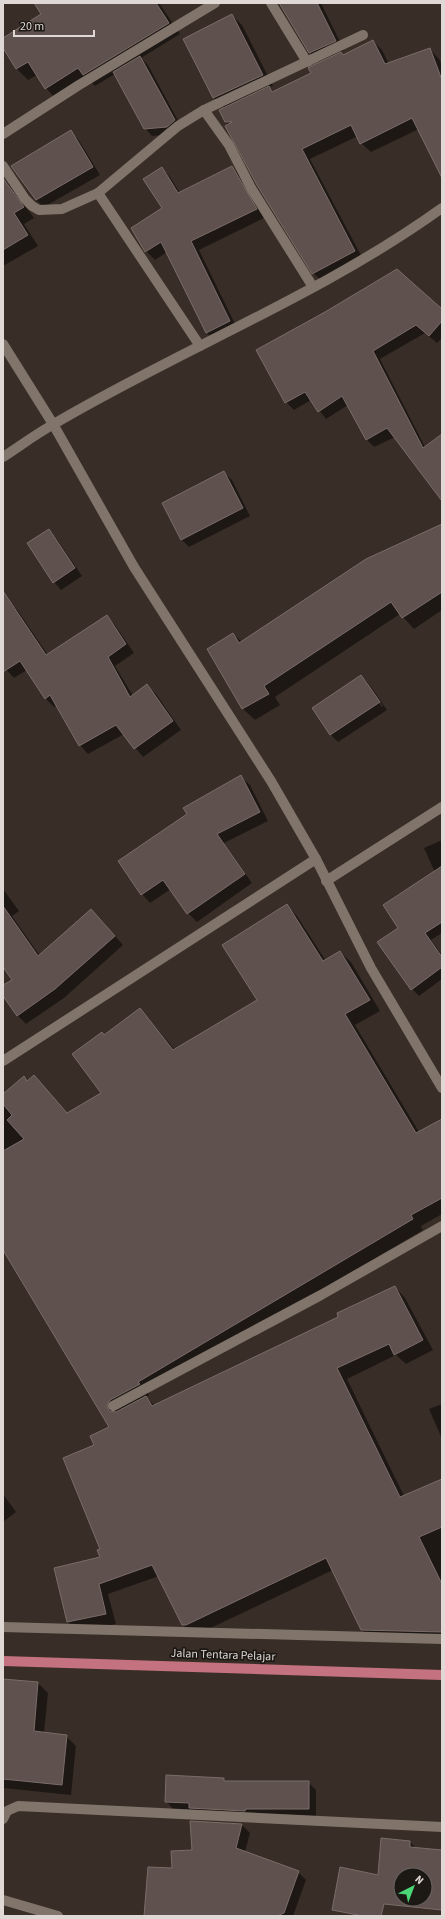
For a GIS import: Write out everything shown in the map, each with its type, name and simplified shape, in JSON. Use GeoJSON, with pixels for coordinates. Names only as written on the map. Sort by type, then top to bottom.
{"type":"FeatureCollection","features":[{"type":"Feature","properties":{"kind":"main road","name":"Jalan Tentara Pelajar"},"geometry":{"type":"LineString","coordinates":[[3,1661],[442,1675]]}},
{"type":"Feature","properties":{"kind":"street"},"geometry":{"type":"LineString","coordinates":[[3,134],[79,85],[215,3]]}},
{"type":"Feature","properties":{"kind":"street"},"geometry":{"type":"LineString","coordinates":[[271,3],[307,62]]}},
{"type":"Feature","properties":{"kind":"street"},"geometry":{"type":"LineString","coordinates":[[3,166],[25,199],[39,210],[62,209],[98,193],[178,126],[204,110],[363,35]]}},
{"type":"Feature","properties":{"kind":"street"},"geometry":{"type":"LineString","coordinates":[[204,110],[229,145],[251,188],[313,287]]}},
{"type":"Feature","properties":{"kind":"street"},"geometry":{"type":"LineString","coordinates":[[98,193],[200,346]]}},
{"type":"Feature","properties":{"kind":"street"},"geometry":{"type":"LineString","coordinates":[[3,457],[53,424],[313,287],[403,236],[442,208]]}},
{"type":"Feature","properties":{"kind":"street"},"geometry":{"type":"LineString","coordinates":[[3,344],[53,424],[134,566],[271,781],[316,859],[370,968],[442,1088]]}},
{"type":"Feature","properties":{"kind":"street"},"geometry":{"type":"LineString","coordinates":[[326,881],[442,807]]}},
{"type":"Feature","properties":{"kind":"street"},"geometry":{"type":"LineString","coordinates":[[3,1061],[316,859]]}},
{"type":"Feature","properties":{"kind":"street"},"geometry":{"type":"LineString","coordinates":[[113,1406],[320,1295],[442,1226]]}},
{"type":"Feature","properties":{"kind":"street"},"geometry":{"type":"LineString","coordinates":[[3,1627],[442,1639]]}},
{"type":"Feature","properties":{"kind":"street"},"geometry":{"type":"LineString","coordinates":[[3,1819],[7,1811],[18,1806],[442,1827]]}},
{"type":"Feature","properties":{"kind":"street"},"geometry":{"type":"LineString","coordinates":[[3,1900],[58,1916]]}},
{"type":"Feature","properties":{"kind":"building"},"geometry":{"type":"Polygon","coordinates":[[[34,3],[156,3],[169,23],[83,75],[78,68],[45,89],[28,62],[16,69],[3,48],[3,38],[41,14],[34,3]]]}},
{"type":"Feature","properties":{"kind":"building"},"geometry":{"type":"Polygon","coordinates":[[[279,3],[317,3],[336,41],[309,53],[279,3]]]}},
{"type":"Feature","properties":{"kind":"building"},"geometry":{"type":"Polygon","coordinates":[[[232,14],[263,75],[213,98],[183,39],[232,14]]]}},
{"type":"Feature","properties":{"kind":"building"},"geometry":{"type":"Polygon","coordinates":[[[373,40],[385,64],[430,48],[442,80],[442,178],[412,118],[360,144],[351,125],[302,149],[355,251],[312,274],[257,185],[225,126],[232,122],[225,122],[219,110],[269,86],[272,92],[311,73],[308,68],[311,66],[341,52],[343,55],[373,40]]]}},
{"type":"Feature","properties":{"kind":"building"},"geometry":{"type":"Polygon","coordinates":[[[140,56],[175,120],[167,127],[144,129],[113,72],[140,56]]]}},
{"type":"Feature","properties":{"kind":"building"},"geometry":{"type":"Polygon","coordinates":[[[71,130],[93,167],[36,200],[11,166],[71,130]]]}},
{"type":"Feature","properties":{"kind":"building"},"geometry":{"type":"Polygon","coordinates":[[[232,166],[257,209],[191,241],[230,321],[206,333],[161,242],[145,252],[131,228],[162,208],[143,179],[162,167],[178,193],[232,166]]]}},
{"type":"Feature","properties":{"kind":"building"},"geometry":{"type":"Polygon","coordinates":[[[3,178],[24,207],[14,213],[28,235],[3,250],[3,178]]]}},
{"type":"Feature","properties":{"kind":"building"},"geometry":{"type":"Polygon","coordinates":[[[397,269],[442,309],[442,321],[429,336],[416,325],[373,351],[423,448],[442,434],[442,501],[387,428],[366,440],[342,396],[318,412],[305,392],[285,403],[256,350],[325,312],[397,269]]]}},
{"type":"Feature","properties":{"kind":"building"},"geometry":{"type":"Polygon","coordinates":[[[224,471],[243,508],[181,540],[162,503],[224,471]]]}},
{"type":"Feature","properties":{"kind":"building"},"geometry":{"type":"Polygon","coordinates":[[[442,524],[442,592],[402,618],[391,602],[264,686],[269,694],[242,709],[207,649],[233,633],[239,643],[366,559],[442,524]]]}},
{"type":"Feature","properties":{"kind":"building"},"geometry":{"type":"Polygon","coordinates":[[[49,529],[75,568],[53,583],[27,543],[49,529]]]}},
{"type":"Feature","properties":{"kind":"building"},"geometry":{"type":"Polygon","coordinates":[[[3,591],[46,655],[107,615],[126,644],[108,657],[130,697],[147,684],[173,721],[134,749],[116,725],[79,746],[50,695],[45,699],[20,661],[3,672],[3,591]]]}},
{"type":"Feature","properties":{"kind":"building"},"geometry":{"type":"Polygon","coordinates":[[[361,675],[380,702],[330,735],[312,708],[361,675]]]}},
{"type":"Feature","properties":{"kind":"building"},"geometry":{"type":"Polygon","coordinates":[[[241,775],[260,812],[217,834],[245,874],[187,914],[163,880],[141,895],[118,861],[187,814],[183,808],[241,775]]]}},
{"type":"Feature","properties":{"kind":"building"},"geometry":{"type":"Polygon","coordinates":[[[442,866],[442,922],[425,933],[442,957],[442,967],[411,990],[377,942],[398,928],[383,905],[442,866]]]}},
{"type":"Feature","properties":{"kind":"building"},"geometry":{"type":"Polygon","coordinates":[[[287,904],[323,961],[340,951],[370,1000],[345,1014],[416,1133],[442,1119],[442,1198],[411,1215],[413,1219],[138,1382],[140,1384],[110,1400],[107,1406],[109,1411],[116,1412],[146,1396],[152,1406],[338,1317],[337,1313],[395,1286],[423,1340],[394,1355],[389,1344],[337,1368],[400,1497],[442,1479],[442,1527],[419,1537],[442,1584],[442,1632],[361,1630],[326,1558],[186,1625],[182,1625],[152,1565],[99,1584],[106,1614],[67,1622],[54,1568],[100,1557],[97,1550],[100,1549],[63,1458],[94,1445],[90,1436],[109,1427],[3,1250],[3,1151],[24,1139],[7,1120],[12,1115],[3,1104],[3,1094],[24,1076],[27,1081],[34,1075],[67,1113],[101,1093],[72,1054],[102,1032],[104,1035],[140,1008],[173,1050],[257,1000],[222,945],[287,904]]]}},
{"type":"Feature","properties":{"kind":"building"},"geometry":{"type":"Polygon","coordinates":[[[3,906],[38,956],[91,909],[115,936],[55,989],[17,1016],[3,996],[3,985],[12,980],[3,967],[3,906]]]}},
{"type":"Feature","properties":{"kind":"building"},"geometry":{"type":"Polygon","coordinates":[[[3,1679],[38,1682],[34,1731],[67,1735],[62,1785],[3,1779],[3,1679]]]}},
{"type":"Feature","properties":{"kind":"building"},"geometry":{"type":"Polygon","coordinates":[[[166,1775],[224,1778],[224,1781],[309,1781],[309,1809],[246,1809],[245,1811],[189,1808],[189,1803],[165,1802],[166,1775]]]}},
{"type":"Feature","properties":{"kind":"building"},"geometry":{"type":"Polygon","coordinates":[[[190,1821],[242,1824],[236,1848],[299,1871],[284,1913],[277,1916],[144,1916],[148,1867],[172,1868],[171,1851],[192,1850],[190,1821]]]}},
{"type":"Feature","properties":{"kind":"building"},"geometry":{"type":"Polygon","coordinates":[[[381,1838],[410,1841],[410,1847],[442,1850],[442,1910],[413,1907],[433,1907],[433,1867],[393,1867],[393,1905],[384,1904],[381,1916],[363,1916],[332,1910],[340,1867],[378,1875],[381,1838]]]}}]}
